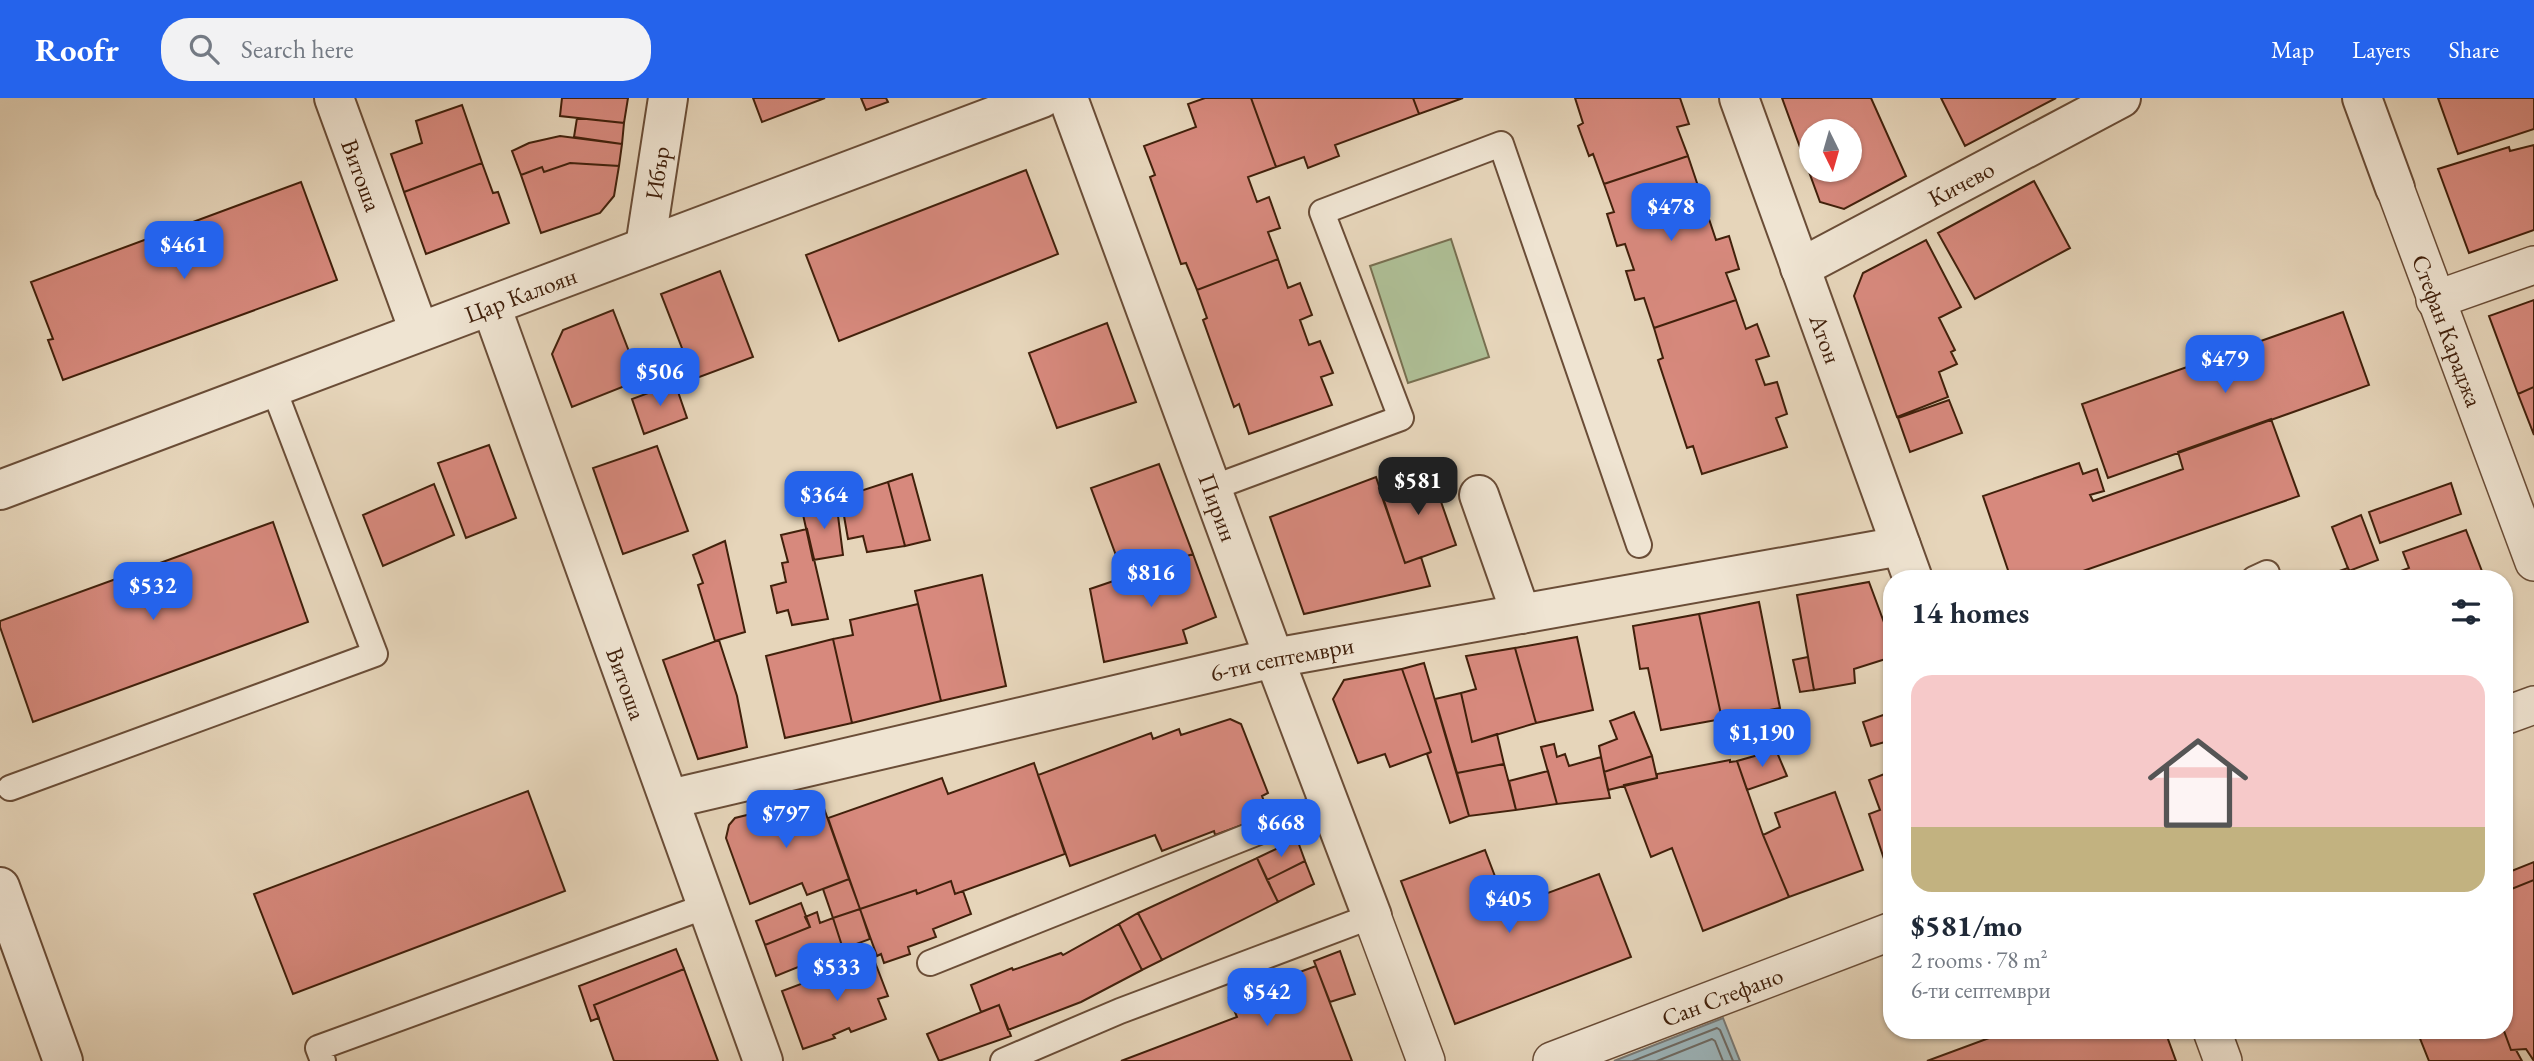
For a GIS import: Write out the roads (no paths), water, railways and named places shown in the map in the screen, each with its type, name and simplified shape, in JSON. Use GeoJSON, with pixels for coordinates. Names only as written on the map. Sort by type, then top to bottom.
{"type":"FeatureCollection","features":[{"type":"Feature","properties":{"kind":"street","name":"Витоша"},"geometry":{"type":"LineString","coordinates":[[334,98],[419,331]]}},
{"type":"Feature","properties":{"kind":"street","name":"Ибър"},"geometry":{"type":"LineString","coordinates":[[645,247],[668,98]]}},
{"type":"Feature","properties":{"kind":"street","name":"Цар Калоян"},"geometry":{"type":"LineString","coordinates":[[0,490],[1042,98]]}},
{"type":"Feature","properties":{"kind":"street","name":"Пирин"},"geometry":{"type":"LineString","coordinates":[[1069,98],[1274,659],[1373,916]]}},
{"type":"Feature","properties":{"kind":"street","name":"Атон"},"geometry":{"type":"LineString","coordinates":[[1739,98],[1907,563]]}},
{"type":"Feature","properties":{"kind":"street","name":"Кичево"},"geometry":{"type":"LineString","coordinates":[[1800,268],[2121,98]]}},
{"type":"Feature","properties":{"kind":"street","name":"Стефан Караджа"},"geometry":{"type":"LineString","coordinates":[[2362,98],[2534,562]]}},
{"type":"Feature","properties":{"kind":"street"},"geometry":{"type":"LineString","coordinates":[[2435,300],[2534,265]]}},
{"type":"Feature","properties":{"kind":"street","name":"Витоша"},"geometry":{"type":"LineString","coordinates":[[491,306],[763,1061]]}},
{"type":"Feature","properties":{"kind":"street"},"geometry":{"type":"LineString","coordinates":[[1479,495],[1521,614]]}},
{"type":"Feature","properties":{"kind":"street","name":"6-ти септември"},"geometry":{"type":"LineString","coordinates":[[670,799],[1274,659],[1521,614],[1907,563]]}},
{"type":"Feature","properties":{"kind":"street"},"geometry":{"type":"LineString","coordinates":[[2513,713],[2534,705]]}},
{"type":"Feature","properties":{"kind":"street"},"geometry":{"type":"LineString","coordinates":[[0,887],[63,1061]]}},
{"type":"Feature","properties":{"kind":"street"},"geometry":{"type":"LineString","coordinates":[[1373,916],[1426,1061]]}},
{"type":"Feature","properties":{"kind":"street","name":"Сан Стефано"},"geometry":{"type":"LineString","coordinates":[[1552,1061],[1883,934]]}},
{"type":"Feature","properties":{"kind":"street"},"geometry":{"type":"LineString","coordinates":[[2216,1039],[2223,1061]]}},
{"type":"Feature","properties":{"kind":"lane"},"geometry":{"type":"LineString","coordinates":[[1212,488],[1401,418],[1322,212],[1501,144],[1639,545]]}},
{"type":"Feature","properties":{"kind":"lane"},"geometry":{"type":"LineString","coordinates":[[10,788],[375,654],[273,387]]}},
{"type":"Feature","properties":{"kind":"lane"},"geometry":{"type":"LineString","coordinates":[[930,963],[1329,804]]}},
{"type":"Feature","properties":{"kind":"lane"},"geometry":{"type":"LineString","coordinates":[[323,1061],[318,1048],[709,905]]}},
{"type":"Feature","properties":{"kind":"lane"},"geometry":{"type":"LineString","coordinates":[[1003,1061],[1120,1010],[1373,916]]}},
{"type":"Feature","properties":{"kind":"water"},"geometry":{"type":"Polygon","coordinates":[[[1723,1018],[1740,1061],[1614,1061],[1723,1018]]]}}]}
